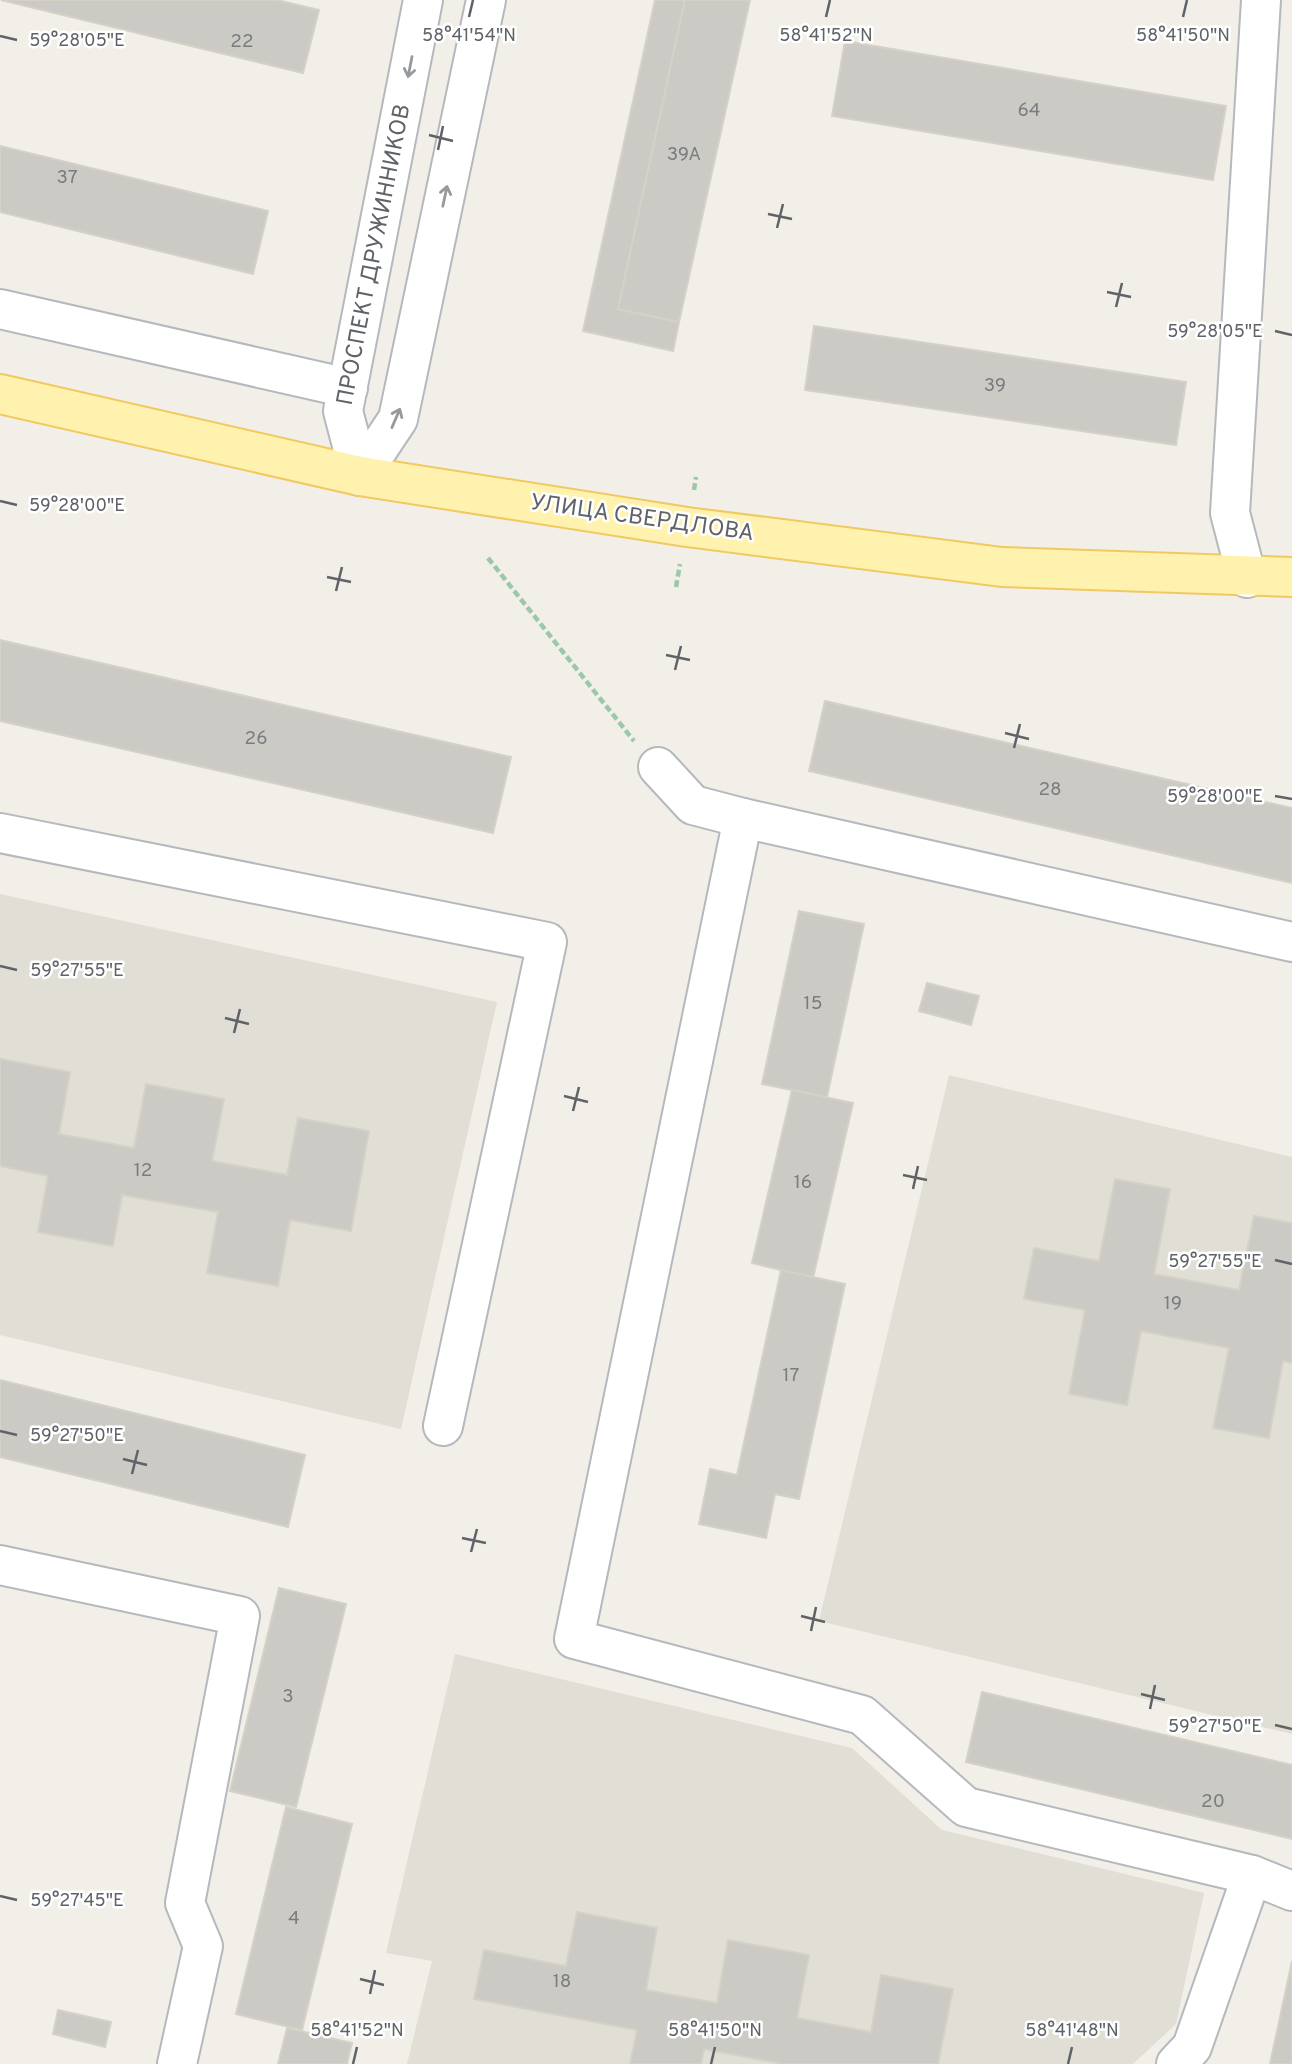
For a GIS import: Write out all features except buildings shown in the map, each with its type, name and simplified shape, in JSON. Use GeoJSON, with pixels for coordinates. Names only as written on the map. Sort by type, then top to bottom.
{"type":"FeatureCollection","features":[{"type":"Feature","properties":{"kind":"main road","name":"УЛИЦА СВЕРДЛОВА"},"geometry":{"type":"LineString","coordinates":[[0,394],[360,476],[687,527],[1002,567],[1248,578],[1292,577]]}},
{"type":"Feature","properties":{"kind":"street","name":"ПРОСПЕКТ ДРУЖИННИКОВ"},"geometry":{"type":"LineString","coordinates":[[360,476],[343,411],[424,0]]}},
{"type":"Feature","properties":{"kind":"street"},"geometry":{"type":"LineString","coordinates":[[360,476],[398,419],[486,0]]}},
{"type":"Feature","properties":{"kind":"street"},"geometry":{"type":"LineString","coordinates":[[1248,578],[1230,513],[1261,0]]}},
{"type":"Feature","properties":{"kind":"street"},"geometry":{"type":"LineString","coordinates":[[0,309],[348,388]]}},
{"type":"Feature","properties":{"kind":"street"},"geometry":{"type":"LineString","coordinates":[[658,767],[693,805],[1292,942]]}},
{"type":"Feature","properties":{"kind":"street"},"geometry":{"type":"LineString","coordinates":[[743,818],[574,1639],[862,1715],[966,1807],[1252,1875],[1292,1891]]}},
{"type":"Feature","properties":{"kind":"street"},"geometry":{"type":"LineString","coordinates":[[0,833],[547,942],[443,1426]]}},
{"type":"Feature","properties":{"kind":"street"},"geometry":{"type":"LineString","coordinates":[[0,1566],[240,1616],[185,1903],[204,1946],[177,2064]]}},
{"type":"Feature","properties":{"kind":"street"},"geometry":{"type":"LineString","coordinates":[[1176,2064],[1192,2048],[1252,1875]]}},
{"type":"Feature","properties":{"kind":"path"},"geometry":{"type":"LineString","coordinates":[[488,558],[624,729]]}},
{"type":"Feature","properties":{"kind":"shaded area"},"geometry":{"type":"Polygon","coordinates":[[[0,894],[497,1002],[401,1429],[0,1335],[0,894]]]}},
{"type":"Feature","properties":{"kind":"shaded area"},"geometry":{"type":"Polygon","coordinates":[[[949,1075],[1292,1157],[1292,1734],[819,1621],[949,1075]]]}},
{"type":"Feature","properties":{"kind":"shaded area"},"geometry":{"type":"Polygon","coordinates":[[[455,1654],[852,1748],[942,1830],[1204,1893],[1176,2024],[1133,2064],[407,2064],[432,1961],[386,1953],[455,1654]]]}}]}
